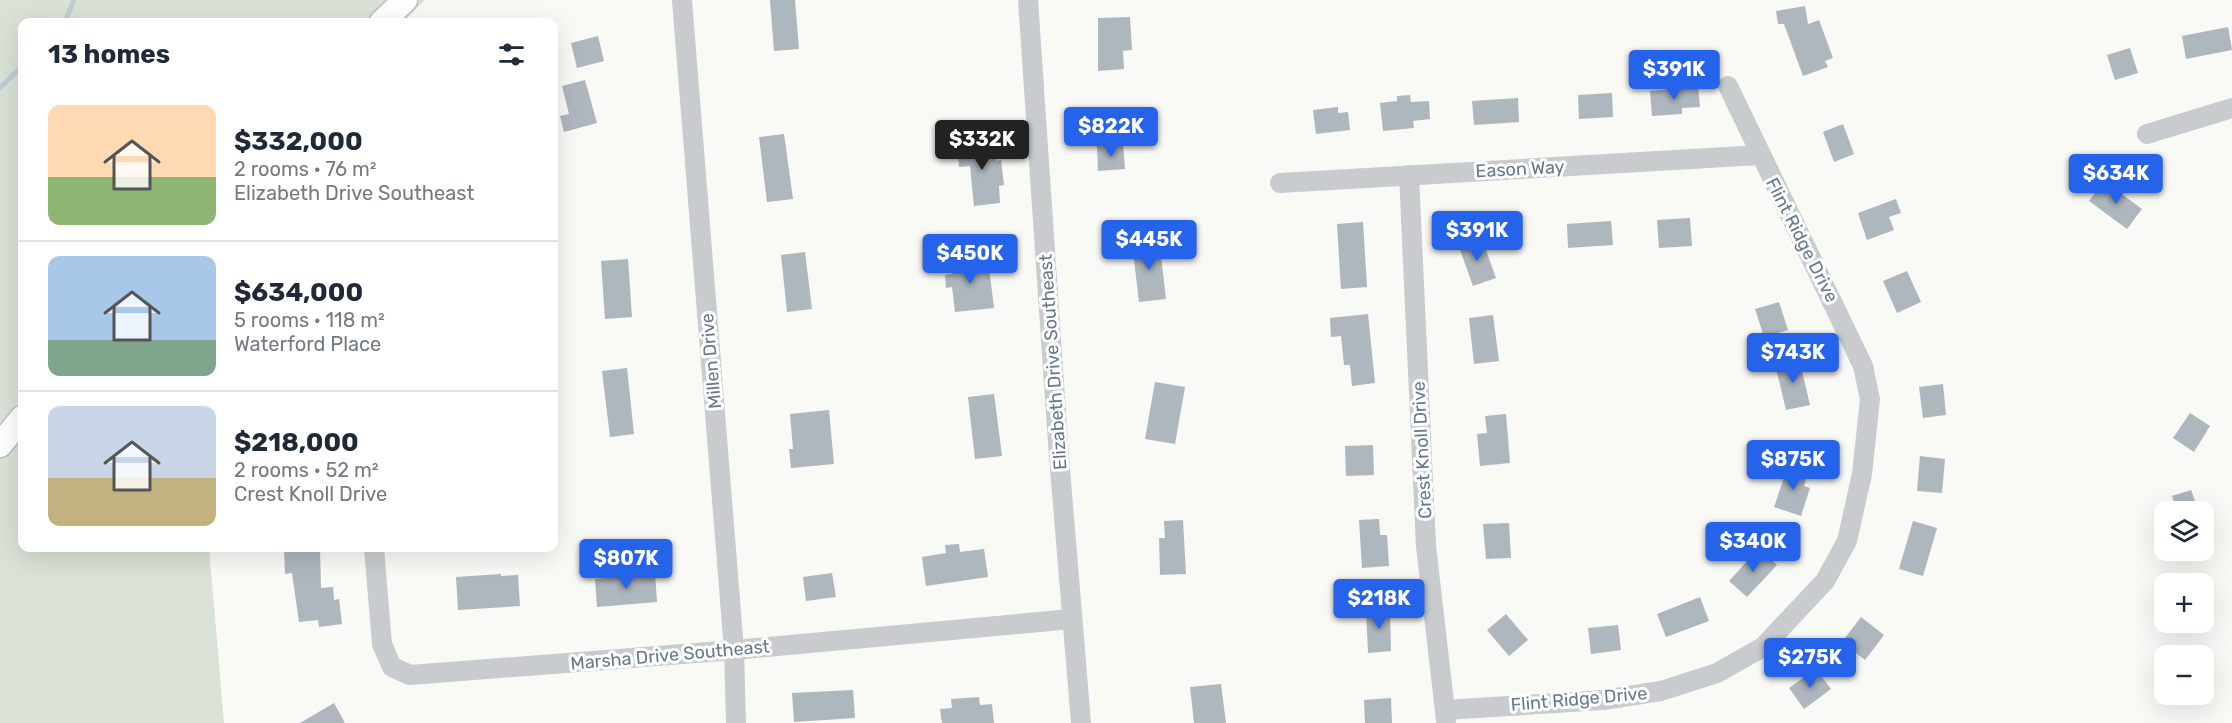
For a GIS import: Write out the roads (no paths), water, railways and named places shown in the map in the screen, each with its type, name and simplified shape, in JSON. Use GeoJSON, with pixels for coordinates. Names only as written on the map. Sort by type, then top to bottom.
{"type":"FeatureCollection","features":[{"type":"Feature","properties":{"kind":"main road"},"geometry":{"type":"LineString","coordinates":[[386,18],[405,0]]}},
{"type":"Feature","properties":{"kind":"main road"},"geometry":{"type":"LineString","coordinates":[[0,445],[18,423]]}},
{"type":"Feature","properties":{"kind":"street","name":"Millen Drive"},"geometry":{"type":"LineString","coordinates":[[682,0],[734,650],[736,723]]}},
{"type":"Feature","properties":{"kind":"street","name":"Elizabeth Drive Southeast"},"geometry":{"type":"LineString","coordinates":[[1028,0],[1081,723]]}},
{"type":"Feature","properties":{"kind":"street","name":"Flint Ridge Drive"},"geometry":{"type":"LineString","coordinates":[[1446,716],[1603,700],[1661,691],[1717,673],[1763,647],[1825,581],[1847,541],[1862,474],[1870,399],[1863,366],[1846,326],[1728,86]]}},
{"type":"Feature","properties":{"kind":"street"},"geometry":{"type":"LineString","coordinates":[[2147,134],[2232,108]]}},
{"type":"Feature","properties":{"kind":"street","name":"Eason Way"},"geometry":{"type":"LineString","coordinates":[[1280,183],[1760,155]]}},
{"type":"Feature","properties":{"kind":"street","name":"Crest Knoll Drive"},"geometry":{"type":"LineString","coordinates":[[1409,176],[1426,546],[1446,716]]}},
{"type":"Feature","properties":{"kind":"street","name":"Marsha Drive Southeast"},"geometry":{"type":"LineString","coordinates":[[374,552],[382,644],[392,667],[410,675],[734,650],[1072,619]]}},
{"type":"Feature","properties":{"kind":"waterway"},"geometry":{"type":"LineString","coordinates":[[67,18],[74,0]]}},
{"type":"Feature","properties":{"kind":"waterway"},"geometry":{"type":"LineString","coordinates":[[0,88],[18,70]]}}]}
